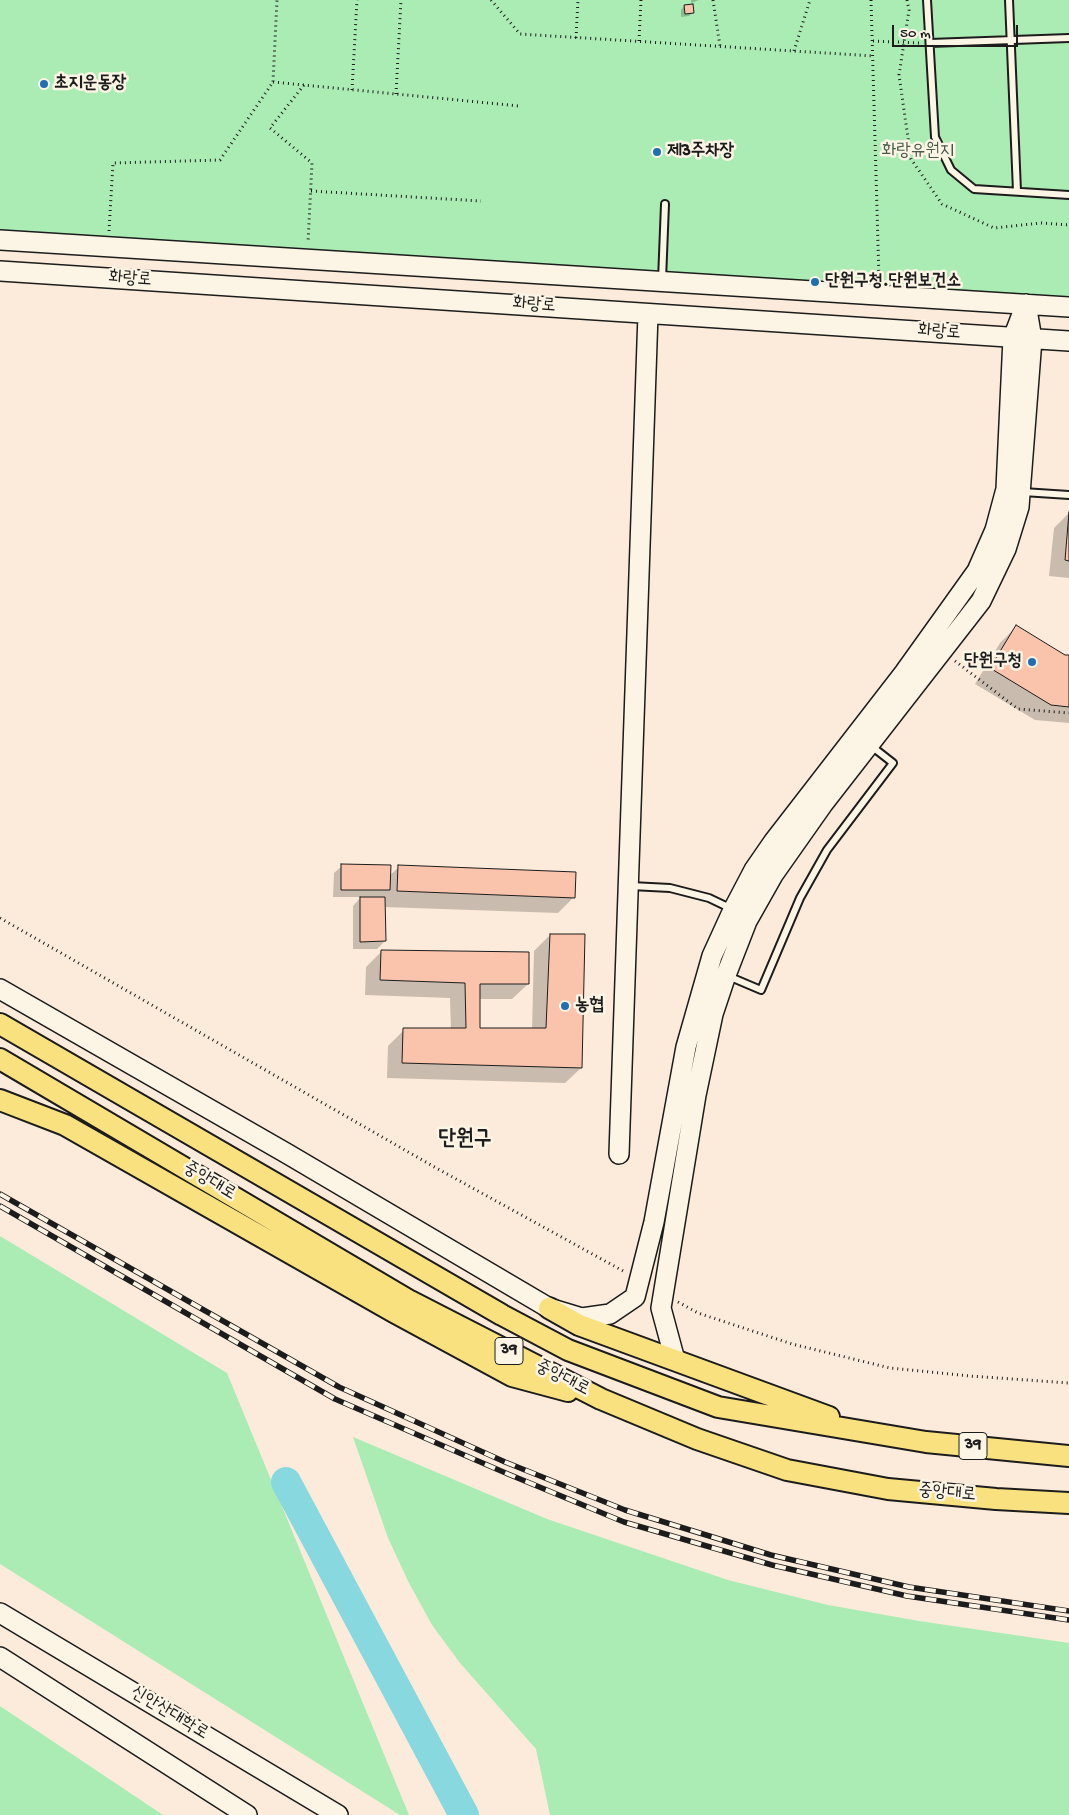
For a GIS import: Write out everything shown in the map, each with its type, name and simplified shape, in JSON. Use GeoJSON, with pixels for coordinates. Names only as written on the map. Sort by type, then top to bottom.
{"type":"FeatureCollection","features":[{"type":"Feature","properties":{"kind":"main road","name":"중앙대로"},"geometry":{"type":"LineString","coordinates":[[0,1024],[502,1315],[568,1350],[718,1407],[926,1442],[1069,1456]]}},
{"type":"Feature","properties":{"kind":"main road","name":"중앙대로"},"geometry":{"type":"LineString","coordinates":[[0,1059],[410,1301],[601,1399],[697,1439],[787,1470],[888,1489],[996,1499],[1069,1503]]}},
{"type":"Feature","properties":{"kind":"main road"},"geometry":{"type":"LineString","coordinates":[[0,1087],[394,1312],[512,1376],[601,1399]]}},
{"type":"Feature","properties":{"kind":"main road"},"geometry":{"type":"LineString","coordinates":[[0,1100],[65,1125]]}},
{"type":"Feature","properties":{"kind":"main road"},"geometry":{"type":"LineString","coordinates":[[550,1308],[579,1324],[878,1434]]}},
{"type":"Feature","properties":{"kind":"street","name":"화랑로"},"geometry":{"type":"LineString","coordinates":[[0,240],[1069,307]]}},
{"type":"Feature","properties":{"kind":"street","name":"화랑로"},"geometry":{"type":"LineString","coordinates":[[0,271],[1069,341]]}},
{"type":"Feature","properties":{"kind":"street"},"geometry":{"type":"LineString","coordinates":[[675,1360],[661,1308],[696,1095],[713,1014],[726,975],[740,915],[754,870],[774,841],[904,673],[977,572],[995,530],[1006,489],[1013,338],[1026,304]]}},
{"type":"Feature","properties":{"kind":"street"},"geometry":{"type":"LineString","coordinates":[[0,989],[286,1153],[550,1308],[582,1318],[610,1314],[635,1298],[654,1222],[686,1047],[712,956],[740,915],[773,875],[823,804],[981,601],[1006,549],[1019,507],[1032,339],[1026,304]]}},
{"type":"Feature","properties":{"kind":"street"},"geometry":{"type":"LineString","coordinates":[[620,1154],[648,314]]}},
{"type":"Feature","properties":{"kind":"street","name":"신안산대학로"},"geometry":{"type":"LineString","coordinates":[[0,1613],[338,1815]]}},
{"type":"Feature","properties":{"kind":"street"},"geometry":{"type":"LineString","coordinates":[[0,1657],[247,1815]]}},
{"type":"Feature","properties":{"kind":"lane"},"geometry":{"type":"LineString","coordinates":[[927,0],[935,137],[951,170],[974,189],[1069,195]]}},
{"type":"Feature","properties":{"kind":"lane"},"geometry":{"type":"LineString","coordinates":[[1009,0],[1017,191]]}},
{"type":"Feature","properties":{"kind":"lane"},"geometry":{"type":"LineString","coordinates":[[930,43],[1069,38]]}},
{"type":"Feature","properties":{"kind":"lane"},"geometry":{"type":"LineString","coordinates":[[662,282],[665,204]]}},
{"type":"Feature","properties":{"kind":"lane"},"geometry":{"type":"LineString","coordinates":[[1020,492],[1069,495]]}},
{"type":"Feature","properties":{"kind":"lane"},"geometry":{"type":"LineString","coordinates":[[726,975],[761,990],[800,898],[827,850],[893,763],[869,744]]}},
{"type":"Feature","properties":{"kind":"lane"},"geometry":{"type":"LineString","coordinates":[[629,886],[670,888],[709,898],[740,915]]}},
{"type":"Feature","properties":{"kind":"path"},"geometry":{"type":"LineString","coordinates":[[108,247],[112,163],[220,160],[273,82],[277,0]]}},
{"type":"Feature","properties":{"kind":"path"},"geometry":{"type":"LineString","coordinates":[[352,90],[357,0]]}},
{"type":"Feature","properties":{"kind":"path"},"geometry":{"type":"LineString","coordinates":[[396,94],[401,0]]}},
{"type":"Feature","properties":{"kind":"path"},"geometry":{"type":"LineString","coordinates":[[491,0],[520,34],[874,56]]}},
{"type":"Feature","properties":{"kind":"path"},"geometry":{"type":"LineString","coordinates":[[576,38],[578,0]]}},
{"type":"Feature","properties":{"kind":"path"},"geometry":{"type":"LineString","coordinates":[[639,41],[642,0]]}},
{"type":"Feature","properties":{"kind":"path"},"geometry":{"type":"LineString","coordinates":[[713,0],[720,46]]}},
{"type":"Feature","properties":{"kind":"path"},"geometry":{"type":"LineString","coordinates":[[794,51],[810,0]]}},
{"type":"Feature","properties":{"kind":"path"},"geometry":{"type":"LineString","coordinates":[[871,0],[879,295]]}},
{"type":"Feature","properties":{"kind":"path"},"geometry":{"type":"LineString","coordinates":[[873,41],[930,43]]}},
{"type":"Feature","properties":{"kind":"path"},"geometry":{"type":"LineString","coordinates":[[273,82],[519,106]]}},
{"type":"Feature","properties":{"kind":"path"},"geometry":{"type":"LineString","coordinates":[[305,85],[270,128],[312,163],[308,259]]}},
{"type":"Feature","properties":{"kind":"path"},"geometry":{"type":"LineString","coordinates":[[310,191],[482,201]]}},
{"type":"Feature","properties":{"kind":"path"},"geometry":{"type":"LineString","coordinates":[[942,651],[1018,709],[1069,713]]}},
{"type":"Feature","properties":{"kind":"path"},"geometry":{"type":"LineString","coordinates":[[0,918],[430,1164],[639,1280]]}},
{"type":"Feature","properties":{"kind":"path"},"geometry":{"type":"LineString","coordinates":[[664,1294],[698,1313],[792,1344],[890,1368],[970,1376],[1069,1382]]}},
{"type":"Feature","properties":{"kind":"green space","name":"화랑유원지"},"geometry":{"type":"Polygon","coordinates":[[[0,0],[1069,0],[1069,314],[0,240],[0,0]]]}},
{"type":"Feature","properties":{"kind":"green space"},"geometry":{"type":"Polygon","coordinates":[[[0,1236],[227,1373],[409,1815],[400,1815],[0,1564],[0,1236]]]}},
{"type":"Feature","properties":{"kind":"green space"},"geometry":{"type":"Polygon","coordinates":[[[353,1437],[547,1519],[728,1580],[828,1605],[919,1621],[1069,1643],[1069,1815],[550,1815],[536,1749],[460,1663],[432,1625],[409,1583],[388,1538],[353,1437]]]}},
{"type":"Feature","properties":{"kind":"green space"},"geometry":{"type":"Polygon","coordinates":[[[0,1706],[163,1815],[0,1815],[0,1706]]]}},
{"type":"Feature","properties":{"kind":"building"},"geometry":{"type":"Polygon","coordinates":[[[693,4],[694,13],[685,14],[684,5],[693,4]]]}},
{"type":"Feature","properties":{"kind":"building"},"geometry":{"type":"Polygon","coordinates":[[[1069,512],[1069,561],[1065,560],[1069,512]]]}},
{"type":"Feature","properties":{"kind":"building","name":"단원구청"},"geometry":{"type":"Polygon","coordinates":[[[1016,625],[1065,655],[1069,655],[1069,707],[1051,705],[990,668],[1016,625]]]}},
{"type":"Feature","properties":{"kind":"building"},"geometry":{"type":"Polygon","coordinates":[[[341,864],[391,865],[390,890],[341,890],[341,864]]]}},
{"type":"Feature","properties":{"kind":"building"},"geometry":{"type":"Polygon","coordinates":[[[398,865],[576,872],[575,898],[397,891],[398,865]]]}},
{"type":"Feature","properties":{"kind":"building"},"geometry":{"type":"Polygon","coordinates":[[[360,897],[385,897],[386,941],[360,942],[360,897]]]}},
{"type":"Feature","properties":{"kind":"building","name":"농협"},"geometry":{"type":"Polygon","coordinates":[[[550,934],[585,934],[582,1068],[402,1063],[403,1028],[466,1028],[465,983],[380,980],[381,950],[529,952],[529,984],[480,984],[480,1028],[546,1028],[550,934]]]}},
{"type":"Feature","properties":{"kind":"waterway"},"geometry":{"type":"LineString","coordinates":[[286,1482],[464,1815]]}},
{"type":"Feature","properties":{"kind":"railway"},"geometry":{"type":"LineString","coordinates":[[0,1194],[339,1387],[505,1462],[625,1510],[771,1555],[909,1587],[1069,1611]]}},
{"type":"Feature","properties":{"kind":"railway"},"geometry":{"type":"LineString","coordinates":[[0,1206],[335,1399],[624,1522],[772,1565],[907,1596],[1069,1620]]}},
{"type":"Feature","properties":{"kind":"place","name":"초지운동장"},"geometry":{"type":"Point","coordinates":[44,84]}},
{"type":"Feature","properties":{"kind":"place","name":"제3주차장"},"geometry":{"type":"Point","coordinates":[657,152]}},
{"type":"Feature","properties":{"kind":"place","name":"단원구청.단원보건소"},"geometry":{"type":"Point","coordinates":[815,282]}},
{"type":"Feature","properties":{"kind":"place","name":"단원구청"},"geometry":{"type":"Point","coordinates":[1032,662]}},
{"type":"Feature","properties":{"kind":"place","name":"농협"},"geometry":{"type":"Point","coordinates":[565,1006]}},
{"type":"Feature","properties":{"kind":"district","name":"단원구"},"geometry":{"type":"Point","coordinates":[465,1141]}}]}
